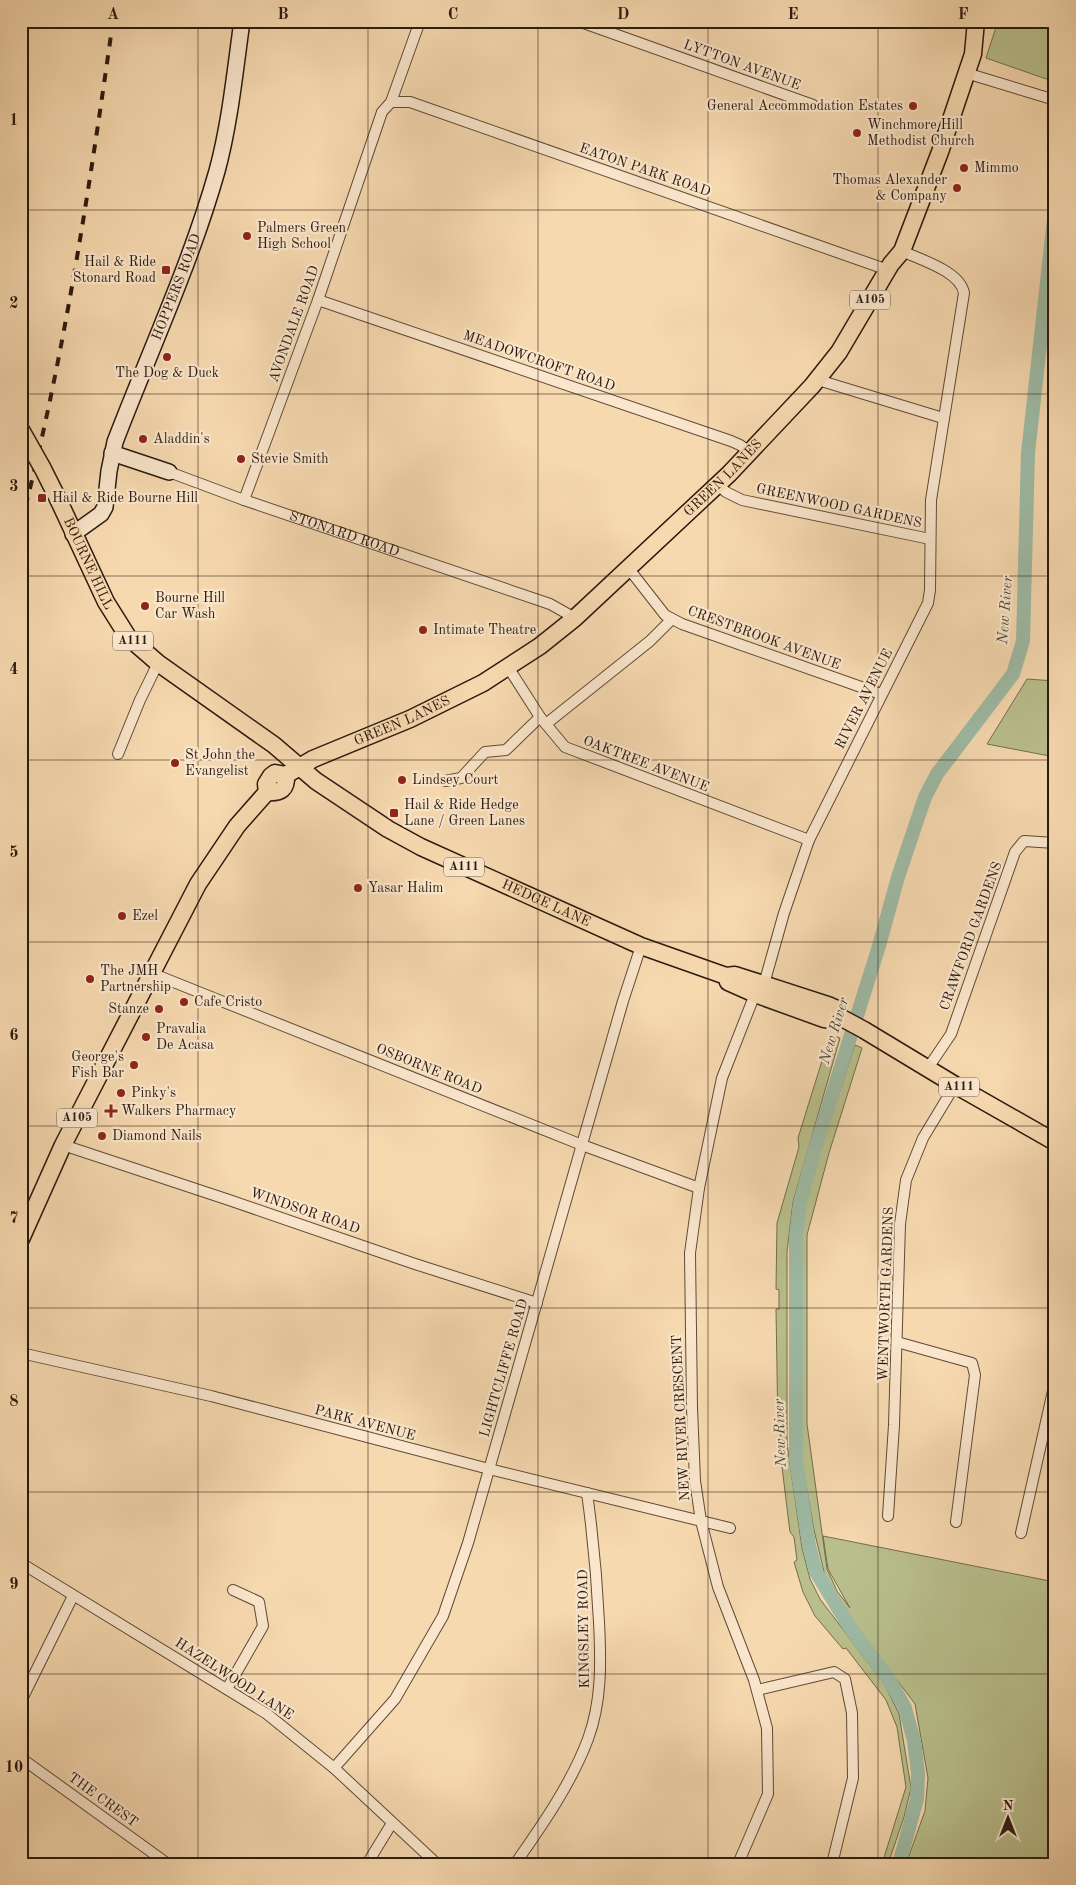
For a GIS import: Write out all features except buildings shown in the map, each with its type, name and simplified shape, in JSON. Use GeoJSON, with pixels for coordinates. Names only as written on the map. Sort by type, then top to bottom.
{"type":"FeatureCollection","features":[{"type":"Feature","properties":{"kind":"main road","name":"GREEN LANES"},"geometry":{"type":"LineString","coordinates":[[293,771],[483,683],[551,638],[629,569],[718,485],[818,380],[839,352],[888,270],[902,251],[931,177],[973,54],[974,22]]}},
{"type":"Feature","properties":{"kind":"main road","name":"BOURNE HILL"},"geometry":{"type":"LineString","coordinates":[[21,430],[59,501],[106,602],[128,637],[158,663],[274,745],[293,771]]}},
{"type":"Feature","properties":{"kind":"main road","name":"A105"},"geometry":{"type":"LineString","coordinates":[[21,1239],[63,1145],[150,973],[198,884],[237,826],[267,792],[276,793],[284,787],[293,771]]}},
{"type":"Feature","properties":{"kind":"main road","name":"HEDGE LANE"},"geometry":{"type":"LineString","coordinates":[[293,771],[421,847],[641,946],[726,976],[734,975],[760,989],[828,1005],[837,1009],[841,1018],[1055,1142]]}},
{"type":"Feature","properties":{"kind":"street","name":"HOPPERS ROAD"},"geometry":{"type":"LineString","coordinates":[[73,534],[101,514],[105,507],[112,453],[204,212],[217,170],[226,128],[242,21]]}},
{"type":"Feature","properties":{"kind":"street"},"geometry":{"type":"LineString","coordinates":[[391,102],[420,21]]}},
{"type":"Feature","properties":{"kind":"street","name":"LYTTON AVENUE"},"geometry":{"type":"LineString","coordinates":[[578,21],[813,105]]}},
{"type":"Feature","properties":{"kind":"street"},"geometry":{"type":"LineString","coordinates":[[966,73],[1055,100]]}},
{"type":"Feature","properties":{"kind":"street","name":"EATON PARK ROAD"},"geometry":{"type":"LineString","coordinates":[[391,102],[410,102],[888,270]]}},
{"type":"Feature","properties":{"kind":"street","name":"AVONDALE ROAD"},"geometry":{"type":"LineString","coordinates":[[244,500],[318,300],[382,112],[391,102]]}},
{"type":"Feature","properties":{"kind":"street","name":"RIVER AVENUE"},"geometry":{"type":"LineString","coordinates":[[760,989],[809,840],[928,603],[930,590],[931,500],[963,301],[962,286],[946,271],[902,251]]}},
{"type":"Feature","properties":{"kind":"street","name":"MEADOWCROFT ROAD"},"geometry":{"type":"LineString","coordinates":[[318,300],[730,441],[750,452]]}},
{"type":"Feature","properties":{"kind":"street"},"geometry":{"type":"LineString","coordinates":[[818,380],[943,418]]}},
{"type":"Feature","properties":{"kind":"street","name":"STONARD ROAD"},"geometry":{"type":"LineString","coordinates":[[112,453],[550,604],[575,618]]}},
{"type":"Feature","properties":{"kind":"street","name":"GREENWOOD GARDENS"},"geometry":{"type":"LineString","coordinates":[[718,485],[726,492],[742,500],[930,539]]}},
{"type":"Feature","properties":{"kind":"street","name":"CRESTBROOK AVENUE"},"geometry":{"type":"LineString","coordinates":[[629,569],[665,615],[682,624],[881,694]]}},
{"type":"Feature","properties":{"kind":"street"},"geometry":{"type":"LineString","coordinates":[[445,781],[461,778],[484,752],[506,750],[650,641],[672,619]]}},
{"type":"Feature","properties":{"kind":"street"},"geometry":{"type":"LineString","coordinates":[[118,754],[140,700],[158,663]]}},
{"type":"Feature","properties":{"kind":"street","name":"OAKTREE AVENUE"},"geometry":{"type":"LineString","coordinates":[[508,668],[543,721],[565,747],[809,840]]}},
{"type":"Feature","properties":{"kind":"street","name":"CRAWFORD GARDENS"},"geometry":{"type":"LineString","coordinates":[[928,1068],[950,1034],[1015,852],[1024,841],[1055,844]]}},
{"type":"Feature","properties":{"kind":"street","name":"LIGHTCLIFFE ROAD"},"geometry":{"type":"LineString","coordinates":[[334,1768],[395,1700],[443,1616],[460,1568],[623,1001],[641,946]]}},
{"type":"Feature","properties":{"kind":"street","name":"OSBORNE ROAD"},"geometry":{"type":"LineString","coordinates":[[150,973],[582,1144],[699,1188]]}},
{"type":"Feature","properties":{"kind":"street","name":"NEW RIVER CRESCENT"},"geometry":{"type":"LineString","coordinates":[[738,1864],[768,1794],[767,1728],[757,1690],[718,1587],[701,1521],[695,1481],[690,1253],[699,1188],[722,1078],[760,989]]}},
{"type":"Feature","properties":{"kind":"street","name":"WENTWORTH GARDENS"},"geometry":{"type":"LineString","coordinates":[[888,1516],[897,1342],[900,1224],[906,1180],[923,1138],[956,1085]]}},
{"type":"Feature","properties":{"kind":"street","name":"WINDSOR ROAD"},"geometry":{"type":"LineString","coordinates":[[63,1145],[415,1264],[537,1303]]}},
{"type":"Feature","properties":{"kind":"street"},"geometry":{"type":"LineString","coordinates":[[897,1342],[972,1363],[975,1375],[956,1522]]}},
{"type":"Feature","properties":{"kind":"street","name":"PARK AVENUE"},"geometry":{"type":"LineString","coordinates":[[21,1352],[211,1396],[489,1469],[730,1528]]}},
{"type":"Feature","properties":{"kind":"street"},"geometry":{"type":"LineString","coordinates":[[1021,1534],[1055,1382]]}},
{"type":"Feature","properties":{"kind":"street","name":"KINGSLEY ROAD"},"geometry":{"type":"LineString","coordinates":[[515,1864],[548,1816],[573,1774],[589,1738],[599,1699],[601,1662],[596,1558],[587,1493]]}},
{"type":"Feature","properties":{"kind":"street","name":"HAZELWOOD LANE"},"geometry":{"type":"LineString","coordinates":[[21,1563],[267,1714],[334,1768],[436,1864]]}},
{"type":"Feature","properties":{"kind":"street"},"geometry":{"type":"LineString","coordinates":[[227,1689],[263,1626],[259,1602],[233,1590]]}},
{"type":"Feature","properties":{"kind":"street"},"geometry":{"type":"LineString","coordinates":[[21,1701],[73,1596]]}},
{"type":"Feature","properties":{"kind":"street"},"geometry":{"type":"LineString","coordinates":[[757,1690],[834,1672],[844,1679],[852,1713],[853,1778],[832,1864]]}},
{"type":"Feature","properties":{"kind":"street","name":"THE CREST"},"geometry":{"type":"LineString","coordinates":[[21,1758],[168,1864]]}},
{"type":"Feature","properties":{"kind":"street"},"geometry":{"type":"LineString","coordinates":[[367,1864],[392,1823]]}},
{"type":"Feature","properties":{"kind":"green space"},"geometry":{"type":"Polygon","coordinates":[[[998,21],[1055,21],[1055,82],[986,58],[998,21]]]}},
{"type":"Feature","properties":{"kind":"green space"},"geometry":{"type":"Polygon","coordinates":[[[1027,679],[1055,681],[1055,757],[987,744],[1027,679]]]}},
{"type":"Feature","properties":{"kind":"green space"},"geometry":{"type":"Polygon","coordinates":[[[830,1035],[840,1038],[793,1202],[787,1252],[787,1443],[802,1548],[810,1579],[820,1599],[885,1685],[899,1714],[911,1788],[904,1817],[888,1864],[882,1864],[906,1787],[897,1727],[886,1700],[846,1648],[843,1649],[815,1616],[803,1592],[794,1562],[797,1560],[794,1537],[790,1532],[780,1451],[782,1451],[780,1432],[778,1431],[776,1309],[779,1309],[779,1290],[776,1289],[777,1223],[799,1147],[798,1138],[830,1035]]]}},
{"type":"Feature","properties":{"kind":"green space"},"geometry":{"type":"Polygon","coordinates":[[[855,1045],[862,1048],[829,1153],[807,1235],[807,1424],[827,1569],[837,1591],[850,1608],[828,1569],[823,1536],[1055,1582],[1055,1864],[906,1864],[925,1811],[928,1778],[915,1704],[840,1604],[825,1576],[814,1530],[802,1461],[800,1290],[803,1211],[808,1187],[855,1045]]]}},
{"type":"Feature","properties":{"kind":"waterway","name":"New River"},"geometry":{"type":"LineString","coordinates":[[899,1864],[917,1799],[918,1773],[914,1741],[905,1708],[890,1681],[849,1626],[816,1572],[809,1545],[796,1460],[796,1237],[800,1203],[814,1152],[879,946],[898,877],[925,797],[937,774],[1013,674],[1023,641],[1028,453],[1055,210]]}},
{"type":"Feature","properties":{"kind":"railway"},"geometry":{"type":"LineString","coordinates":[[21,524],[63,337],[95,148],[113,21]]}},
{"type":"Feature","properties":{"kind":"place","name":"General Accommodation Estates"},"geometry":{"type":"Point","coordinates":[913,106]}},
{"type":"Feature","properties":{"kind":"place","name":"Winchmore Hill Methodist Church"},"geometry":{"type":"Point","coordinates":[857,133]}},
{"type":"Feature","properties":{"kind":"place","name":"Mimmo"},"geometry":{"type":"Point","coordinates":[964,168]}},
{"type":"Feature","properties":{"kind":"place","name":"Thomas Alexander & Company"},"geometry":{"type":"Point","coordinates":[957,188]}},
{"type":"Feature","properties":{"kind":"place","name":"Palmers Green High School"},"geometry":{"type":"Point","coordinates":[247,236]}},
{"type":"Feature","properties":{"kind":"place","name":"Hail & Ride Stonard Road"},"geometry":{"type":"Point","coordinates":[166,270]}},
{"type":"Feature","properties":{"kind":"place","name":"The Dog & Duck"},"geometry":{"type":"Point","coordinates":[167,357]}},
{"type":"Feature","properties":{"kind":"place","name":"Aladdin's"},"geometry":{"type":"Point","coordinates":[143,439]}},
{"type":"Feature","properties":{"kind":"place","name":"Stevie Smith"},"geometry":{"type":"Point","coordinates":[241,459]}},
{"type":"Feature","properties":{"kind":"place","name":"Hail & Ride Bourne Hill"},"geometry":{"type":"Point","coordinates":[42,498]}},
{"type":"Feature","properties":{"kind":"place","name":"Bourne Hill Car Wash"},"geometry":{"type":"Point","coordinates":[145,606]}},
{"type":"Feature","properties":{"kind":"place","name":"Intimate Theatre"},"geometry":{"type":"Point","coordinates":[423,630]}},
{"type":"Feature","properties":{"kind":"place","name":"St John the Evangelist"},"geometry":{"type":"Point","coordinates":[175,763]}},
{"type":"Feature","properties":{"kind":"place","name":"Lindsey Court"},"geometry":{"type":"Point","coordinates":[402,780]}},
{"type":"Feature","properties":{"kind":"place","name":"Hail & Ride Hedge Lane / Green Lanes"},"geometry":{"type":"Point","coordinates":[394,813]}},
{"type":"Feature","properties":{"kind":"place","name":"Yasar Halim"},"geometry":{"type":"Point","coordinates":[358,888]}},
{"type":"Feature","properties":{"kind":"place","name":"Ezel"},"geometry":{"type":"Point","coordinates":[122,916]}},
{"type":"Feature","properties":{"kind":"place","name":"The JMH Partnership"},"geometry":{"type":"Point","coordinates":[90,979]}},
{"type":"Feature","properties":{"kind":"place","name":"Cafe Cristo"},"geometry":{"type":"Point","coordinates":[184,1002]}},
{"type":"Feature","properties":{"kind":"place","name":"Stanze"},"geometry":{"type":"Point","coordinates":[159,1009]}},
{"type":"Feature","properties":{"kind":"place","name":"Pravalia De Acasa"},"geometry":{"type":"Point","coordinates":[146,1037]}},
{"type":"Feature","properties":{"kind":"place","name":"George's Fish Bar"},"geometry":{"type":"Point","coordinates":[134,1065]}},
{"type":"Feature","properties":{"kind":"place","name":"Pinky's"},"geometry":{"type":"Point","coordinates":[121,1093]}},
{"type":"Feature","properties":{"kind":"place","name":"Walkers Pharmacy"},"geometry":{"type":"Point","coordinates":[111,1111]}},
{"type":"Feature","properties":{"kind":"place","name":"Diamond Nails"},"geometry":{"type":"Point","coordinates":[102,1136]}}]}
